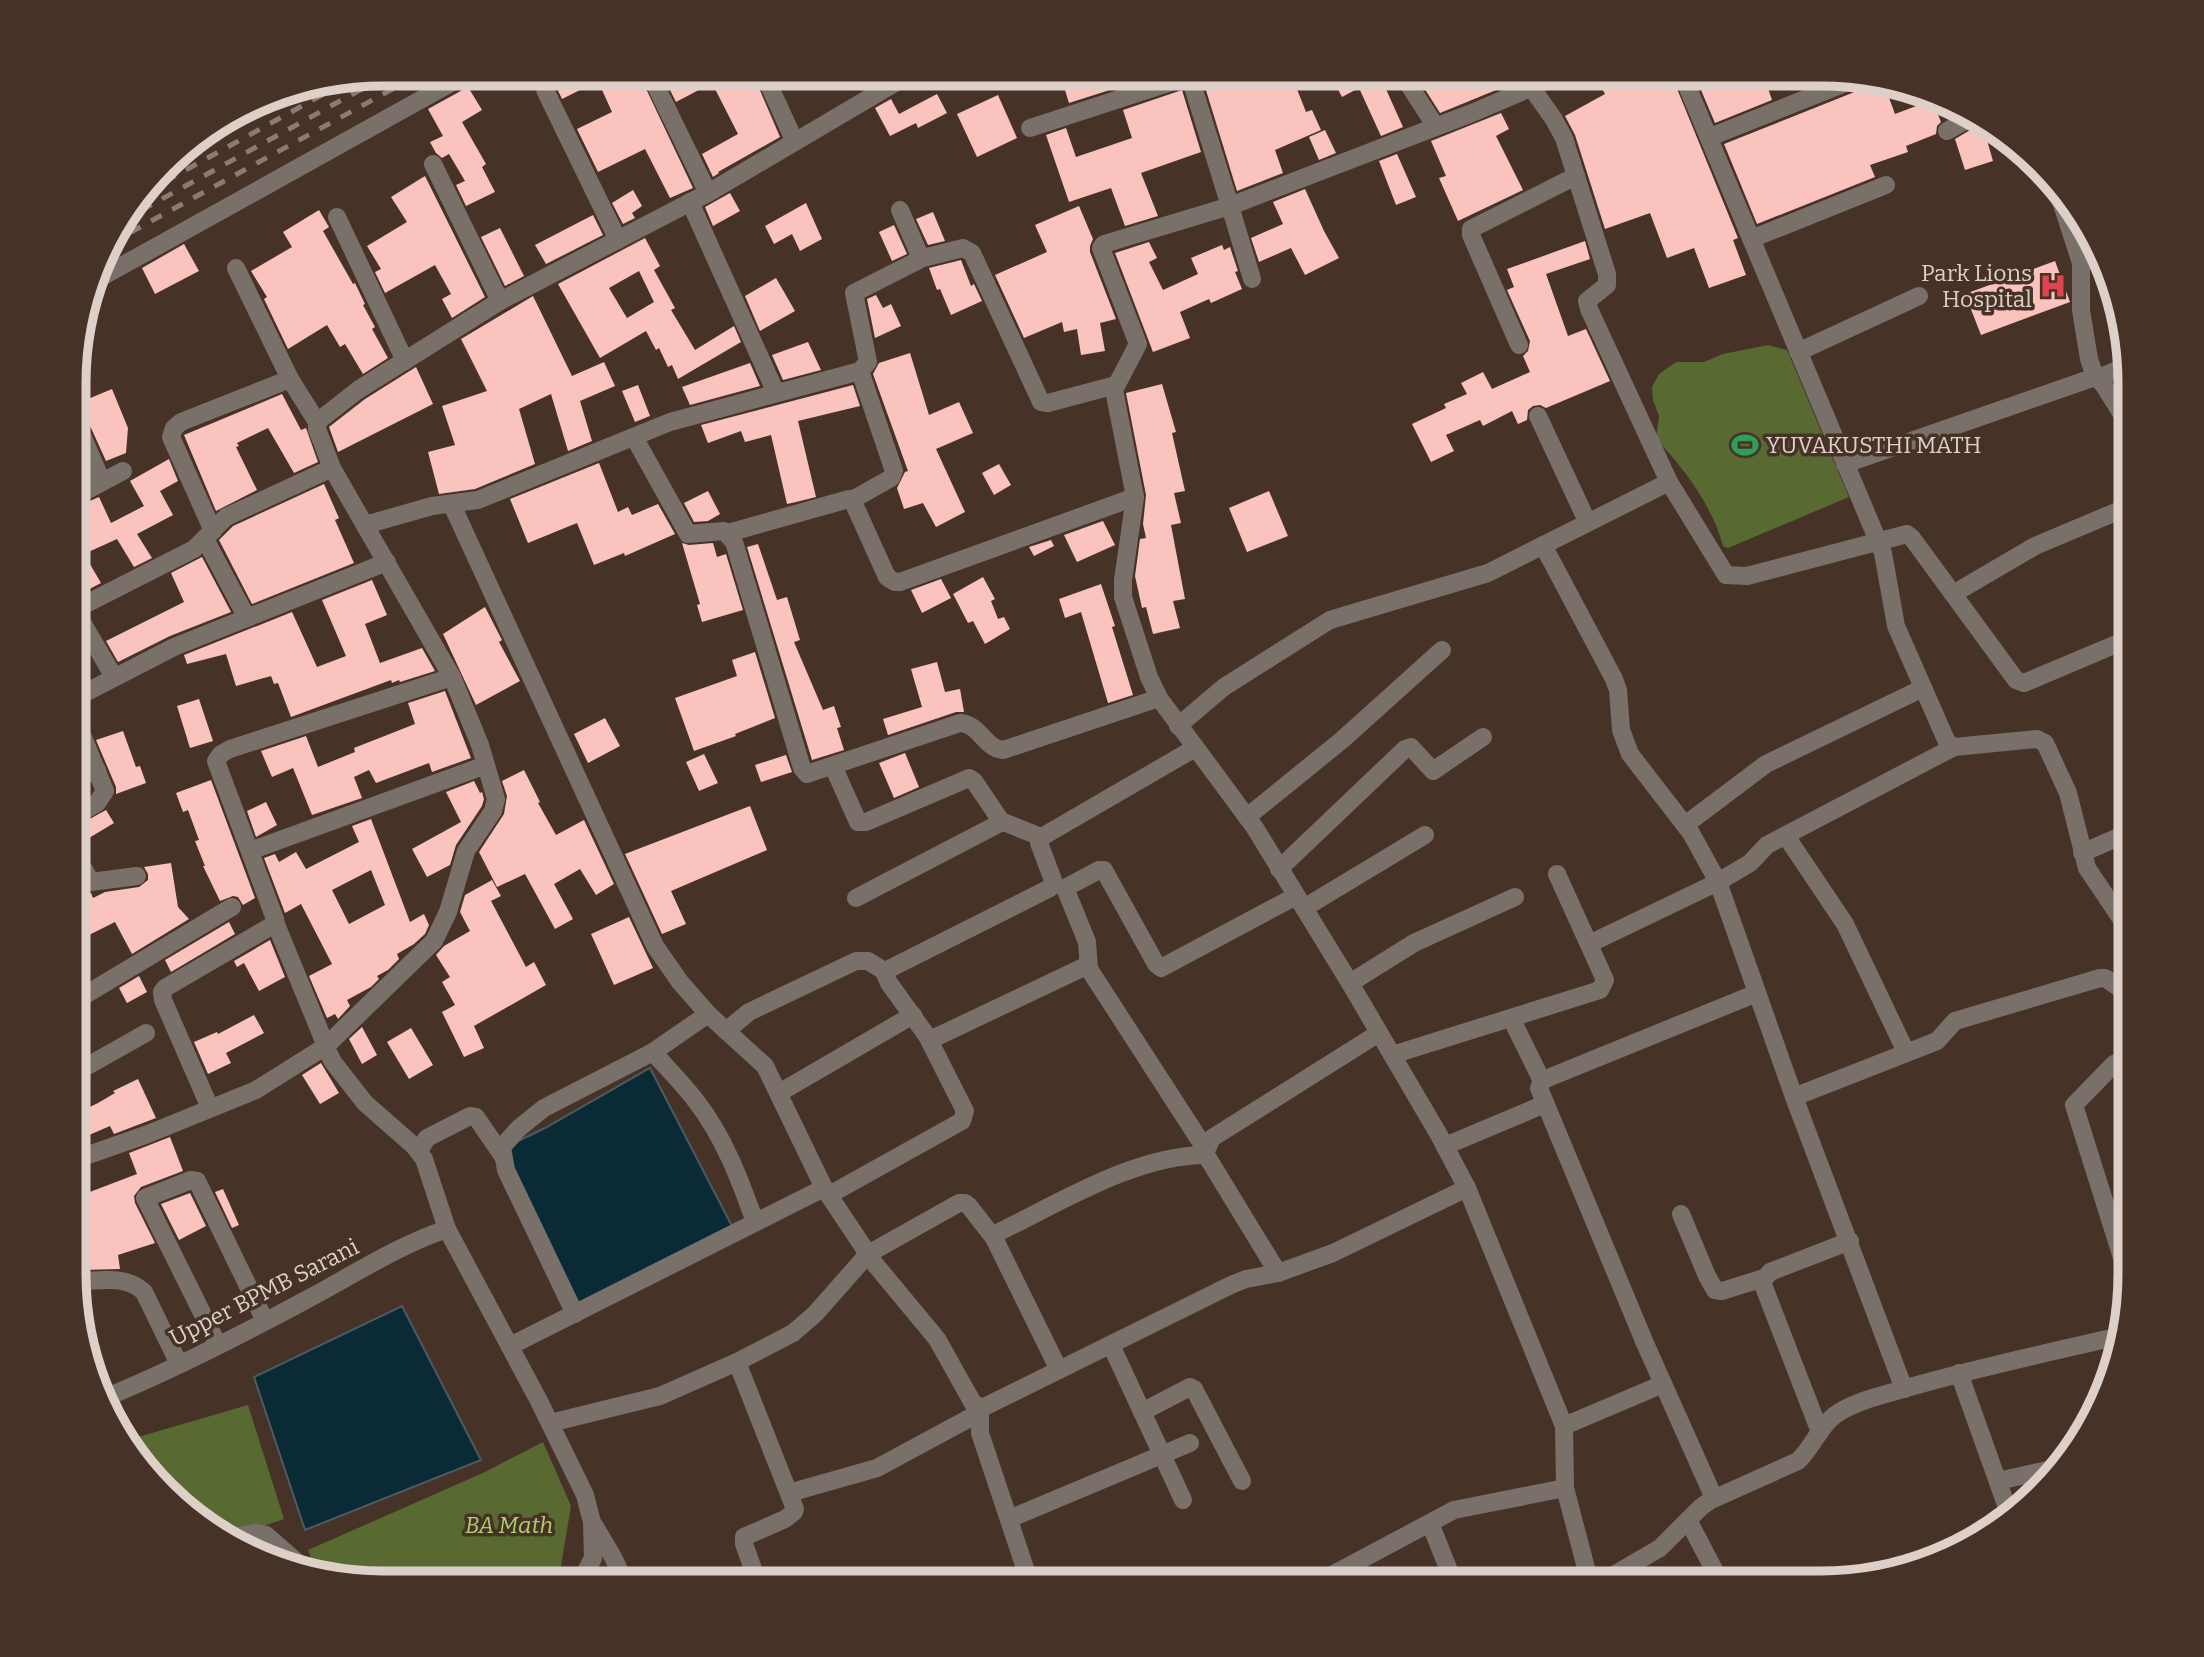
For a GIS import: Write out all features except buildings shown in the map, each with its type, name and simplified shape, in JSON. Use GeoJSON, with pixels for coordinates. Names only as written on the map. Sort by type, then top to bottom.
{"type":"FeatureCollection","features":[{"type":"Feature","properties":{"kind":"street"},"geometry":{"type":"LineString","coordinates":[[107,273],[445,86]]}},
{"type":"Feature","properties":{"kind":"street"},"geometry":{"type":"LineString","coordinates":[[656,86],[708,193]]}},
{"type":"Feature","properties":{"kind":"street"},"geometry":{"type":"LineString","coordinates":[[769,86],[794,140]]}},
{"type":"Feature","properties":{"kind":"street"},"geometry":{"type":"LineString","coordinates":[[878,86],[880,90]]}},
{"type":"Feature","properties":{"kind":"street"},"geometry":{"type":"LineString","coordinates":[[317,422],[358,390],[500,300],[708,193],[888,86]]}},
{"type":"Feature","properties":{"kind":"street"},"geometry":{"type":"LineString","coordinates":[[1030,128],[1157,86]]}},
{"type":"Feature","properties":{"kind":"street"},"geometry":{"type":"LineString","coordinates":[[1193,86],[1252,279]]}},
{"type":"Feature","properties":{"kind":"street"},"geometry":{"type":"LineString","coordinates":[[1410,86],[1436,127]]}},
{"type":"Feature","properties":{"kind":"street"},"geometry":{"type":"LineString","coordinates":[[1536,86],[1230,206],[1102,246],[1102,253],[1138,344],[1114,390],[1135,497],[1123,597],[1149,677],[1158,698],[1247,817],[1300,902],[1350,983],[1467,1188],[1564,1426],[1565,1488],[1587,1571]]}},
{"type":"Feature","properties":{"kind":"street"},"geometry":{"type":"LineString","coordinates":[[1687,86],[1879,543],[1896,626],[1947,742],[1954,747]]}},
{"type":"Feature","properties":{"kind":"street"},"geometry":{"type":"LineString","coordinates":[[1710,136],[1838,86]]}},
{"type":"Feature","properties":{"kind":"street"},"geometry":{"type":"LineString","coordinates":[[1531,88],[1559,128],[1608,281],[1587,304],[1669,482],[1726,575],[1747,576],[1879,543],[1903,534],[1910,536],[2019,682],[2024,683],[2118,644]]}},
{"type":"Feature","properties":{"kind":"street"},"geometry":{"type":"LineString","coordinates":[[545,90],[618,240]]}},
{"type":"Feature","properties":{"kind":"street"},"geometry":{"type":"LineString","coordinates":[[1947,131],[1963,122]]}},
{"type":"Feature","properties":{"kind":"street"},"geometry":{"type":"LineString","coordinates":[[433,164],[500,300]]}},
{"type":"Feature","properties":{"kind":"street"},"geometry":{"type":"LineString","coordinates":[[1518,345],[1471,235],[1471,229],[1576,176]]}},
{"type":"Feature","properties":{"kind":"street"},"geometry":{"type":"LineString","coordinates":[[1751,239],[1886,186]]}},
{"type":"Feature","properties":{"kind":"street"},"geometry":{"type":"LineString","coordinates":[[690,202],[776,393]]}},
{"type":"Feature","properties":{"kind":"street"},"geometry":{"type":"LineString","coordinates":[[900,209],[919,253],[919,259]]}},
{"type":"Feature","properties":{"kind":"street"},"geometry":{"type":"LineString","coordinates":[[2065,214],[2081,263],[2081,310],[2089,359],[2097,378],[2118,409]]}},
{"type":"Feature","properties":{"kind":"street"},"geometry":{"type":"LineString","coordinates":[[337,217],[405,361]]}},
{"type":"Feature","properties":{"kind":"street"},"geometry":{"type":"LineString","coordinates":[[365,525],[432,506],[478,500],[681,419],[860,371],[868,362],[854,293],[919,259],[963,248],[972,253],[1041,402],[1048,403],[1116,385]]}},
{"type":"Feature","properties":{"kind":"street"},"geometry":{"type":"LineString","coordinates":[[86,1156],[256,1090],[326,1046],[434,941],[448,912],[466,851],[496,804],[486,765],[452,677],[332,468],[317,429],[317,422],[290,379],[236,268]]}},
{"type":"Feature","properties":{"kind":"street"},"geometry":{"type":"LineString","coordinates":[[1798,352],[1919,296]]}},
{"type":"Feature","properties":{"kind":"street"},"geometry":{"type":"LineString","coordinates":[[1845,464],[2118,370]]}},
{"type":"Feature","properties":{"kind":"street"},"geometry":{"type":"LineString","coordinates":[[728,533],[852,500],[891,478],[894,471],[860,371]]}},
{"type":"Feature","properties":{"kind":"street"},"geometry":{"type":"LineString","coordinates":[[247,618],[209,535],[171,432],[181,422],[290,379]]}},
{"type":"Feature","properties":{"kind":"street"},"geometry":{"type":"LineString","coordinates":[[1538,416],[1587,521]]}},
{"type":"Feature","properties":{"kind":"street"},"geometry":{"type":"LineString","coordinates":[[634,437],[688,534],[721,530],[728,533],[734,542],[802,768],[807,774],[960,723],[971,724],[995,749],[1003,750],[1158,698]]}},
{"type":"Feature","properties":{"kind":"street"},"geometry":{"type":"LineString","coordinates":[[86,444],[102,482]]}},
{"type":"Feature","properties":{"kind":"street"},"geometry":{"type":"LineString","coordinates":[[86,605],[180,557],[209,535],[226,517],[332,468]]}},
{"type":"Feature","properties":{"kind":"street"},"geometry":{"type":"LineString","coordinates":[[86,491],[123,471]]}},
{"type":"Feature","properties":{"kind":"street"},"geometry":{"type":"LineString","coordinates":[[1178,726],[1224,687],[1330,620],[1488,573],[1669,482]]}},
{"type":"Feature","properties":{"kind":"street"},"geometry":{"type":"LineString","coordinates":[[852,500],[887,577],[895,582],[1135,497]]}},
{"type":"Feature","properties":{"kind":"street"},"geometry":{"type":"LineString","coordinates":[[452,505],[655,946],[680,982],[708,1014],[765,1066],[827,1191],[868,1254],[937,1339],[974,1405],[980,1410]]}},
{"type":"Feature","properties":{"kind":"street"},"geometry":{"type":"LineString","coordinates":[[1953,594],[2035,546],[2118,511]]}},
{"type":"Feature","properties":{"kind":"street"},"geometry":{"type":"LineString","coordinates":[[1543,545],[1614,679],[1618,690],[1621,730],[1630,754],[1685,825],[1718,882],[1794,1097],[1904,1389]]}},
{"type":"Feature","properties":{"kind":"street"},"geometry":{"type":"LineString","coordinates":[[86,692],[174,647],[387,562]]}},
{"type":"Feature","properties":{"kind":"street"},"geometry":{"type":"LineString","coordinates":[[86,628],[114,677]]}},
{"type":"Feature","properties":{"kind":"street"},"geometry":{"type":"LineString","coordinates":[[1247,817],[1342,740],[1442,650]]}},
{"type":"Feature","properties":{"kind":"street"},"geometry":{"type":"LineString","coordinates":[[452,677],[221,754],[216,765],[275,915],[275,922],[333,1062],[365,1103],[419,1151],[424,1159],[447,1229],[585,1495],[592,1522],[593,1558],[586,1571]]}},
{"type":"Feature","properties":{"kind":"street"},"geometry":{"type":"LineString","coordinates":[[1685,825],[1766,764],[1923,688]]}},
{"type":"Feature","properties":{"kind":"street"},"geometry":{"type":"LineString","coordinates":[[1279,869],[1405,749],[1411,747],[1433,771],[1483,737]]}},
{"type":"Feature","properties":{"kind":"street"},"geometry":{"type":"LineString","coordinates":[[1589,944],[1718,882],[1750,863],[1764,847],[1954,747],[2037,739],[2045,743],[2068,793],[2082,853],[2091,875],[2118,914]]}},
{"type":"Feature","properties":{"kind":"street"},"geometry":{"type":"LineString","coordinates":[[86,744],[105,791],[103,797],[86,809]]}},
{"type":"Feature","properties":{"kind":"street"},"geometry":{"type":"LineString","coordinates":[[886,972],[1050,888],[1053,880],[1039,843],[1041,837],[1195,748]]}},
{"type":"Feature","properties":{"kind":"street"},"geometry":{"type":"LineString","coordinates":[[250,851],[486,765]]}},
{"type":"Feature","properties":{"kind":"street"},"geometry":{"type":"LineString","coordinates":[[833,766],[858,822],[866,822],[969,778],[974,781],[1002,822],[1041,837]]}},
{"type":"Feature","properties":{"kind":"street"},"geometry":{"type":"LineString","coordinates":[[86,774],[97,770]]}},
{"type":"Feature","properties":{"kind":"street"},"geometry":{"type":"LineString","coordinates":[[856,898],[1002,822]]}},
{"type":"Feature","properties":{"kind":"street"},"geometry":{"type":"LineString","coordinates":[[1278,1273],[1088,965],[1085,937],[1065,888],[1098,870],[1104,870],[1156,964],[1161,968],[1300,902],[1425,835]]}},
{"type":"Feature","properties":{"kind":"street"},"geometry":{"type":"LineString","coordinates":[[1786,836],[1845,923],[1906,1052]]}},
{"type":"Feature","properties":{"kind":"street"},"geometry":{"type":"LineString","coordinates":[[2082,853],[2118,837]]}},
{"type":"Feature","properties":{"kind":"street"},"geometry":{"type":"LineString","coordinates":[[1392,1055],[1600,990],[1605,980],[1557,874]]}},
{"type":"Feature","properties":{"kind":"street"},"geometry":{"type":"LineString","coordinates":[[86,883],[137,876]]}},
{"type":"Feature","properties":{"kind":"street"},"geometry":{"type":"LineString","coordinates":[[1350,983],[1414,943],[1515,897]]}},
{"type":"Feature","properties":{"kind":"street"},"geometry":{"type":"LineString","coordinates":[[86,994],[232,907]]}},
{"type":"Feature","properties":{"kind":"street"},"geometry":{"type":"LineString","coordinates":[[210,1108],[163,1000],[162,992],[275,922]]}},
{"type":"Feature","properties":{"kind":"street"},"geometry":{"type":"LineString","coordinates":[[510,1346],[755,1222],[827,1191],[962,1121],[965,1111],[930,1040],[889,984],[886,972],[868,961],[856,961],[749,1012],[726,1031]]}},
{"type":"Feature","properties":{"kind":"street"},"geometry":{"type":"LineString","coordinates":[[930,1040],[1088,965]]}},
{"type":"Feature","properties":{"kind":"street"},"geometry":{"type":"LineString","coordinates":[[1794,1097],[1937,1041],[1955,1021],[2095,979],[2105,978],[2118,987]]}},
{"type":"Feature","properties":{"kind":"street"},"geometry":{"type":"LineString","coordinates":[[1542,1081],[1757,993]]}},
{"type":"Feature","properties":{"kind":"street"},"geometry":{"type":"LineString","coordinates":[[575,1314],[506,1170],[502,1147],[544,1108],[653,1052],[708,1014]]}},
{"type":"Feature","properties":{"kind":"street"},"geometry":{"type":"LineString","coordinates":[[779,1093],[913,1015]]}},
{"type":"Feature","properties":{"kind":"street"},"geometry":{"type":"LineString","coordinates":[[1511,1018],[1542,1081],[1539,1090],[1714,1499]]}},
{"type":"Feature","properties":{"kind":"street"},"geometry":{"type":"LineString","coordinates":[[86,1067],[146,1033]]}},
{"type":"Feature","properties":{"kind":"street"},"geometry":{"type":"LineString","coordinates":[[994,1238],[999,1232],[1114,1177],[1153,1162],[1205,1152],[1216,1135],[1379,1033]]}},
{"type":"Feature","properties":{"kind":"street"},"geometry":{"type":"LineString","coordinates":[[653,1052],[697,1102],[720,1139],[739,1176],[755,1222]]}},
{"type":"Feature","properties":{"kind":"street"},"geometry":{"type":"LineString","coordinates":[[2118,1062],[2074,1105],[2118,1245]]}},
{"type":"Feature","properties":{"kind":"street"},"geometry":{"type":"LineString","coordinates":[[1445,1146],[1545,1104]]}},
{"type":"Feature","properties":{"kind":"street"},"geometry":{"type":"LineString","coordinates":[[419,1151],[427,1138],[470,1115],[476,1117],[502,1155]]}},
{"type":"Feature","properties":{"kind":"street"},"geometry":{"type":"LineString","coordinates":[[218,1345],[145,1198],[191,1180],[197,1181],[265,1321]]}},
{"type":"Feature","properties":{"kind":"street"},"geometry":{"type":"LineString","coordinates":[[789,1493],[877,1468],[980,1410],[1239,1281],[1278,1273],[1333,1252],[1467,1188]]}},
{"type":"Feature","properties":{"kind":"street"},"geometry":{"type":"LineString","coordinates":[[550,1423],[660,1396],[737,1362],[799,1329],[868,1254],[963,1202],[994,1238],[1059,1370]]}},
{"type":"Feature","properties":{"kind":"street"},"geometry":{"type":"LineString","coordinates":[[1681,1214],[1707,1276],[1715,1290],[1722,1292],[1763,1278],[1770,1272],[1850,1241]]}},
{"type":"Feature","properties":{"kind":"street","name":"Upper BPMB Sarani"},"geometry":{"type":"LineString","coordinates":[[111,1394],[218,1345],[407,1244],[447,1229]]}},
{"type":"Feature","properties":{"kind":"street"},"geometry":{"type":"LineString","coordinates":[[1763,1278],[1765,1295],[1820,1432]]}},
{"type":"Feature","properties":{"kind":"street"},"geometry":{"type":"LineString","coordinates":[[86,1282],[123,1280],[136,1285],[144,1292],[179,1364]]}},
{"type":"Feature","properties":{"kind":"street"},"geometry":{"type":"LineString","coordinates":[[1621,1571],[1660,1548],[1714,1499],[1798,1461],[1829,1419],[1847,1408],[1959,1373],[2111,1338]]}},
{"type":"Feature","properties":{"kind":"street"},"geometry":{"type":"LineString","coordinates":[[1111,1345],[1183,1500]]}},
{"type":"Feature","properties":{"kind":"street"},"geometry":{"type":"LineString","coordinates":[[737,1362],[794,1512],[785,1519],[744,1537],[754,1571]]}},
{"type":"Feature","properties":{"kind":"street"},"geometry":{"type":"LineString","coordinates":[[1959,1373],[2007,1506]]}},
{"type":"Feature","properties":{"kind":"street"},"geometry":{"type":"LineString","coordinates":[[1564,1426],[1663,1384]]}},
{"type":"Feature","properties":{"kind":"street"},"geometry":{"type":"LineString","coordinates":[[1142,1412],[1194,1388],[1242,1481]]}},
{"type":"Feature","properties":{"kind":"street"},"geometry":{"type":"LineString","coordinates":[[980,1410],[979,1433],[1026,1571]]}},
{"type":"Feature","properties":{"kind":"street"},"geometry":{"type":"LineString","coordinates":[[1009,1519],[1190,1443]]}},
{"type":"Feature","properties":{"kind":"street"},"geometry":{"type":"LineString","coordinates":[[1998,1482],[2044,1471]]}},
{"type":"Feature","properties":{"kind":"street"},"geometry":{"type":"LineString","coordinates":[[1349,1571],[1454,1510],[1565,1488]]}},
{"type":"Feature","properties":{"kind":"street"},"geometry":{"type":"LineString","coordinates":[[1688,1520],[1715,1571]]}},
{"type":"Feature","properties":{"kind":"street"},"geometry":{"type":"LineString","coordinates":[[592,1522],[620,1571]]}},
{"type":"Feature","properties":{"kind":"street"},"geometry":{"type":"LineString","coordinates":[[1430,1523],[1449,1571]]}},
{"type":"Feature","properties":{"kind":"street"},"geometry":{"type":"LineString","coordinates":[[255,1543],[259,1534]]}},
{"type":"Feature","properties":{"kind":"street"},"geometry":{"type":"LineString","coordinates":[[240,1535],[266,1535],[290,1556]]}},
{"type":"Feature","properties":{"kind":"green space","name":"YUVAKUSTHI MATH"},"geometry":{"type":"Polygon","coordinates":[[[1768,345],[1787,350],[1849,497],[1728,548],[1723,546],[1712,517],[1696,489],[1656,439],[1659,416],[1652,387],[1659,374],[1676,362],[1704,362],[1723,354],[1768,345]]]}},
{"type":"Feature","properties":{"kind":"green space"},"geometry":{"type":"Polygon","coordinates":[[[248,1405],[284,1519],[239,1534],[187,1498],[159,1470],[135,1438],[248,1405]]]}},
{"type":"Feature","properties":{"kind":"green space","name":"BA Math"},"geometry":{"type":"Polygon","coordinates":[[[543,1442],[571,1506],[560,1571],[363,1571],[313,1563],[308,1550],[483,1473],[543,1442]]]}},
{"type":"Feature","properties":{"kind":"water"},"geometry":{"type":"Polygon","coordinates":[[[650,1068],[734,1230],[580,1309],[504,1148],[545,1128],[650,1068]]]}},
{"type":"Feature","properties":{"kind":"water"},"geometry":{"type":"Polygon","coordinates":[[[402,1306],[481,1460],[305,1530],[254,1377],[402,1306]]]}},
{"type":"Feature","properties":{"kind":"railway"},"geometry":{"type":"LineString","coordinates":[[141,210],[367,86]]}},
{"type":"Feature","properties":{"kind":"railway"},"geometry":{"type":"LineString","coordinates":[[125,235],[398,86]]}},
{"type":"Feature","properties":{"kind":"railway"},"geometry":{"type":"LineString","coordinates":[[164,182],[331,90]]}},
{"type":"Feature","properties":{"kind":"place","name":"Park Lions Hospital"},"geometry":{"type":"Point","coordinates":[2053,286]}},
{"type":"Feature","properties":{"kind":"place","name":"YUVAKUSTHI MATH"},"geometry":{"type":"Point","coordinates":[1745,445]}}]}
